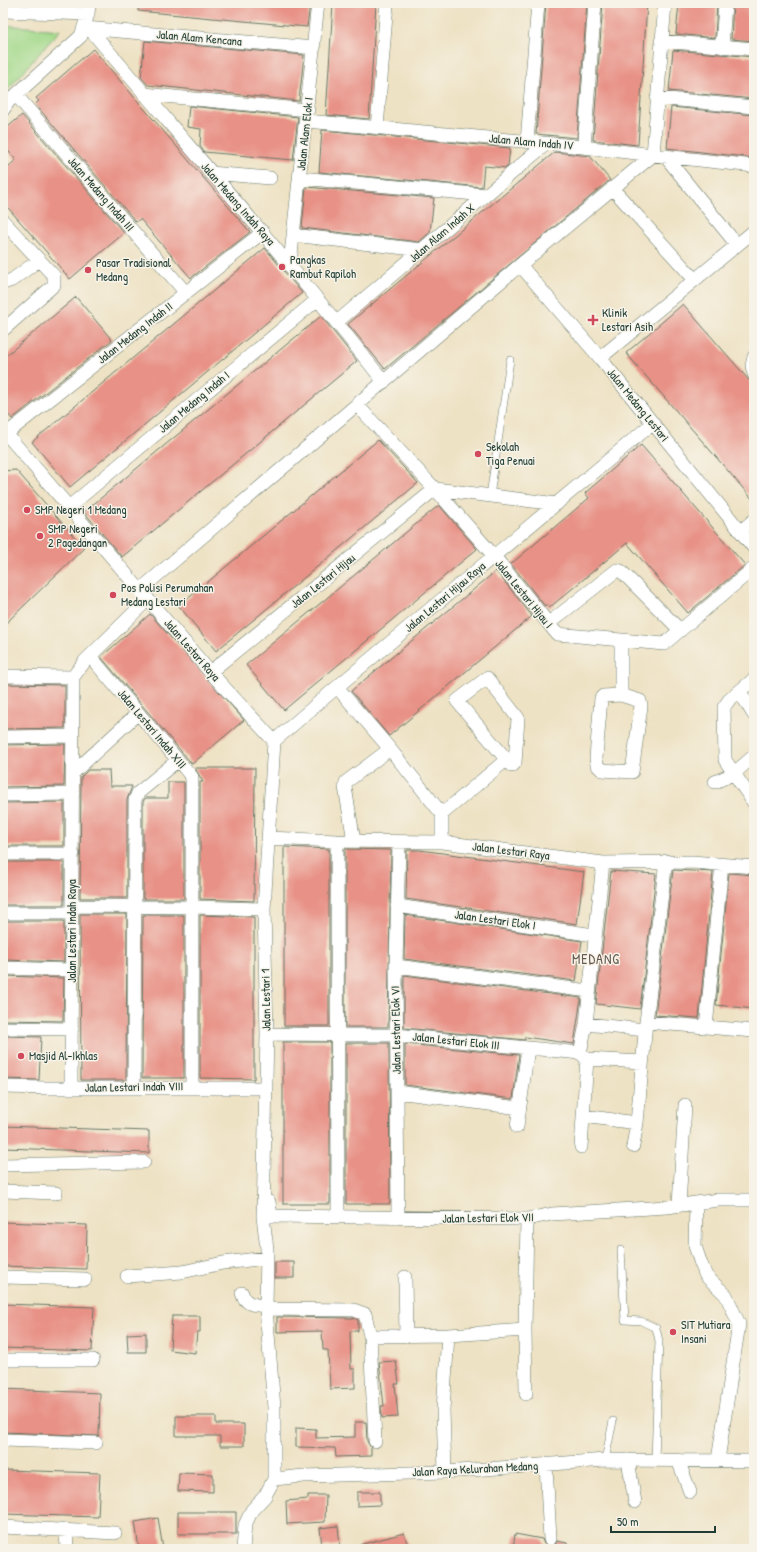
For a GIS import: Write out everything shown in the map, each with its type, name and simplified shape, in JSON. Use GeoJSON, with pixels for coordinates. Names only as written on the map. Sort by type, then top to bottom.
{"type":"FeatureCollection","features":[{"type":"Feature","properties":{"kind":"street","name":"Jalan Alam Elok I"},"geometry":{"type":"LineString","coordinates":[[290,264],[318,3]]}},
{"type":"Feature","properties":{"kind":"street"},"geometry":{"type":"LineString","coordinates":[[377,128],[387,3]]}},
{"type":"Feature","properties":{"kind":"street"},"geometry":{"type":"LineString","coordinates":[[527,142],[538,3]]}},
{"type":"Feature","properties":{"kind":"street"},"geometry":{"type":"LineString","coordinates":[[584,147],[595,3]]}},
{"type":"Feature","properties":{"kind":"street"},"geometry":{"type":"LineString","coordinates":[[665,3],[666,42],[658,98],[659,156],[736,245]]}},
{"type":"Feature","properties":{"kind":"street"},"geometry":{"type":"LineString","coordinates":[[722,47],[725,3]]}},
{"type":"Feature","properties":{"kind":"street"},"geometry":{"type":"LineString","coordinates":[[3,12],[88,9],[87,28],[76,41],[9,101],[3,110]]}},
{"type":"Feature","properties":{"kind":"street","name":"Jalan Alam Kencana"},"geometry":{"type":"LineString","coordinates":[[87,28],[314,48]]}},
{"type":"Feature","properties":{"kind":"street","name":"Jalan Medang Indah Raya"},"geometry":{"type":"LineString","coordinates":[[87,28],[210,173],[290,264],[384,382]]}},
{"type":"Feature","properties":{"kind":"street"},"geometry":{"type":"LineString","coordinates":[[666,42],[754,50]]}},
{"type":"Feature","properties":{"kind":"street","name":"Jalan Alam Indah IV"},"geometry":{"type":"LineString","coordinates":[[144,94],[307,115],[377,128],[584,147],[753,167]]}},
{"type":"Feature","properties":{"kind":"street","name":"Jalan Medang Indah III"},"geometry":{"type":"LineString","coordinates":[[16,95],[186,293]]}},
{"type":"Feature","properties":{"kind":"street"},"geometry":{"type":"LineString","coordinates":[[658,98],[754,107]]}},
{"type":"Feature","properties":{"kind":"street","name":"Jalan Alam Indah X"},"geometry":{"type":"LineString","coordinates":[[337,322],[547,144]]}},
{"type":"Feature","properties":{"kind":"street"},"geometry":{"type":"LineString","coordinates":[[3,676],[73,677],[144,594],[357,405],[520,265],[612,188],[659,156]]}},
{"type":"Feature","properties":{"kind":"street"},"geometry":{"type":"LineString","coordinates":[[210,173],[270,178]]}},
{"type":"Feature","properties":{"kind":"street"},"geometry":{"type":"LineString","coordinates":[[300,178],[486,195]]}},
{"type":"Feature","properties":{"kind":"street"},"geometry":{"type":"LineString","coordinates":[[612,188],[695,280]]}},
{"type":"Feature","properties":{"kind":"street"},"geometry":{"type":"LineString","coordinates":[[3,221],[54,276],[54,285],[3,330]]}},
{"type":"Feature","properties":{"kind":"street"},"geometry":{"type":"LineString","coordinates":[[600,358],[754,231]]}},
{"type":"Feature","properties":{"kind":"street","name":"Jalan Medang Indah II"},"geometry":{"type":"LineString","coordinates":[[5,435],[263,232]]}},
{"type":"Feature","properties":{"kind":"street"},"geometry":{"type":"LineString","coordinates":[[294,235],[422,250]]}},
{"type":"Feature","properties":{"kind":"street"},"geometry":{"type":"LineString","coordinates":[[3,283],[12,280],[39,260]]}},
{"type":"Feature","properties":{"kind":"street","name":"Jalan Medang Lestari"},"geometry":{"type":"LineString","coordinates":[[520,265],[600,358],[754,548]]}},
{"type":"Feature","properties":{"kind":"street","name":"Jalan Medang Indah I"},"geometry":{"type":"LineString","coordinates":[[70,506],[318,299]]}},
{"type":"Feature","properties":{"kind":"street"},"geometry":{"type":"LineString","coordinates":[[754,357],[752,366],[754,374]]}},
{"type":"Feature","properties":{"kind":"street","name":"Jalan Lestari Hijau I"},"geometry":{"type":"LineString","coordinates":[[357,405],[435,489],[494,556],[557,634],[662,644],[754,568]]}},
{"type":"Feature","properties":{"kind":"street","name":"Jalan Lestari Hijau Raya"},"geometry":{"type":"LineString","coordinates":[[274,741],[653,423]]}},
{"type":"Feature","properties":{"kind":"street","name":"Jalan Lestari Raya"},"geometry":{"type":"LineString","coordinates":[[5,435],[70,506],[210,672],[274,741]]}},
{"type":"Feature","properties":{"kind":"street"},"geometry":{"type":"LineString","coordinates":[[435,489],[557,504]]}},
{"type":"Feature","properties":{"kind":"street","name":"Jalan Lestari Hijau"},"geometry":{"type":"LineString","coordinates":[[210,672],[435,489]]}},
{"type":"Feature","properties":{"kind":"street"},"geometry":{"type":"LineString","coordinates":[[741,531],[754,520]]}},
{"type":"Feature","properties":{"kind":"street"},"geometry":{"type":"LineString","coordinates":[[549,623],[618,570],[621,571],[680,630]]}},
{"type":"Feature","properties":{"kind":"street"},"geometry":{"type":"LineString","coordinates":[[620,641],[621,696]]}},
{"type":"Feature","properties":{"kind":"street","name":"Jalan Lestari Indah XIII"},"geometry":{"type":"LineString","coordinates":[[90,656],[191,775],[193,780],[192,1087]]}},
{"type":"Feature","properties":{"kind":"street","name":"Jalan Lestari Indah Raya"},"geometry":{"type":"LineString","coordinates":[[71,1088],[73,677]]}},
{"type":"Feature","properties":{"kind":"street"},"geometry":{"type":"LineString","coordinates":[[485,678],[518,718],[515,763],[512,766],[506,760],[457,701],[485,678]]}},
{"type":"Feature","properties":{"kind":"street"},"geometry":{"type":"LineString","coordinates":[[754,679],[724,707],[725,760],[754,803]]}},
{"type":"Feature","properties":{"kind":"street"},"geometry":{"type":"LineString","coordinates":[[337,687],[390,749],[442,814],[442,842]]}},
{"type":"Feature","properties":{"kind":"street"},"geometry":{"type":"LineString","coordinates":[[740,692],[754,714]]}},
{"type":"Feature","properties":{"kind":"street"},"geometry":{"type":"LineString","coordinates":[[603,696],[621,696],[640,700],[641,706],[632,772],[602,770],[597,765],[596,758],[601,698],[603,696]]}},
{"type":"Feature","properties":{"kind":"street"},"geometry":{"type":"LineString","coordinates":[[73,773],[138,713]]}},
{"type":"Feature","properties":{"kind":"street"},"geometry":{"type":"LineString","coordinates":[[3,737],[73,736]]}},
{"type":"Feature","properties":{"kind":"street","name":"Jalan Lestari 1"},"geometry":{"type":"LineString","coordinates":[[274,741],[264,909],[267,1034],[263,1217],[266,1258],[266,1307],[274,1408],[274,1479]]}},
{"type":"Feature","properties":{"kind":"street"},"geometry":{"type":"LineString","coordinates":[[354,841],[345,787],[346,782],[390,749]]}},
{"type":"Feature","properties":{"kind":"street"},"geometry":{"type":"LineString","coordinates":[[715,782],[733,774],[754,756]]}},
{"type":"Feature","properties":{"kind":"street"},"geometry":{"type":"LineString","coordinates":[[134,1087],[133,906],[136,796],[178,760]]}},
{"type":"Feature","properties":{"kind":"street"},"geometry":{"type":"LineString","coordinates":[[442,814],[506,760]]}},
{"type":"Feature","properties":{"kind":"street"},"geometry":{"type":"LineString","coordinates":[[3,795],[73,794]]}},
{"type":"Feature","properties":{"kind":"street","name":"Jalan Lestari Raya"},"geometry":{"type":"LineString","coordinates":[[268,838],[338,841],[442,842],[603,863],[666,861],[748,866]]}},
{"type":"Feature","properties":{"kind":"street"},"geometry":{"type":"LineString","coordinates":[[338,841],[338,1217]]}},
{"type":"Feature","properties":{"kind":"street","name":"Jalan Lestari Elok VI"},"geometry":{"type":"LineString","coordinates":[[398,1218],[396,966],[399,842]]}},
{"type":"Feature","properties":{"kind":"street"},"geometry":{"type":"LineString","coordinates":[[3,854],[72,854]]}},
{"type":"Feature","properties":{"kind":"street"},"geometry":{"type":"LineString","coordinates":[[748,866],[754,856]]}},
{"type":"Feature","properties":{"kind":"street"},"geometry":{"type":"LineString","coordinates":[[633,1146],[637,1123],[645,1026],[666,861]]}},
{"type":"Feature","properties":{"kind":"street"},"geometry":{"type":"LineString","coordinates":[[581,1147],[586,1024],[594,935],[603,863]]}},
{"type":"Feature","properties":{"kind":"street"},"geometry":{"type":"LineString","coordinates":[[706,1027],[722,864]]}},
{"type":"Feature","properties":{"kind":"street"},"geometry":{"type":"LineString","coordinates":[[3,913],[133,906],[193,906],[264,909]]}},
{"type":"Feature","properties":{"kind":"street","name":"Jalan Lestari Elok I"},"geometry":{"type":"LineString","coordinates":[[397,906],[594,935]]}},
{"type":"Feature","properties":{"kind":"street"},"geometry":{"type":"LineString","coordinates":[[396,966],[589,991]]}},
{"type":"Feature","properties":{"kind":"street"},"geometry":{"type":"LineString","coordinates":[[3,968],[72,970]]}},
{"type":"Feature","properties":{"kind":"street"},"geometry":{"type":"LineString","coordinates":[[586,1024],[706,1027],[754,1031]]}},
{"type":"Feature","properties":{"kind":"street"},"geometry":{"type":"LineString","coordinates":[[3,1028],[72,1029]]}},
{"type":"Feature","properties":{"kind":"street","name":"Jalan Lestari Elok III"},"geometry":{"type":"LineString","coordinates":[[267,1034],[397,1035],[528,1048],[642,1062]]}},
{"type":"Feature","properties":{"kind":"street"},"geometry":{"type":"LineString","coordinates":[[517,1127],[528,1048]]}},
{"type":"Feature","properties":{"kind":"street","name":"Jalan Lestari Indah VIII"},"geometry":{"type":"LineString","coordinates":[[3,1086],[71,1088],[266,1088]]}},
{"type":"Feature","properties":{"kind":"street"},"geometry":{"type":"LineString","coordinates":[[397,1092],[519,1108]]}},
{"type":"Feature","properties":{"kind":"street"},"geometry":{"type":"LineString","coordinates":[[679,1205],[685,1105]]}},
{"type":"Feature","properties":{"kind":"street"},"geometry":{"type":"LineString","coordinates":[[583,1116],[637,1123]]}},
{"type":"Feature","properties":{"kind":"street","name":"Jalan Lestari Elok VII"},"geometry":{"type":"LineString","coordinates":[[264,1137],[267,1141],[268,1148],[270,1215],[527,1220],[552,1214],[679,1205],[718,1200],[754,1200]]}},
{"type":"Feature","properties":{"kind":"street"},"geometry":{"type":"LineString","coordinates":[[3,1164],[144,1162]]}},
{"type":"Feature","properties":{"kind":"street"},"geometry":{"type":"LineString","coordinates":[[3,1192],[56,1193]]}},
{"type":"Feature","properties":{"kind":"street"},"geometry":{"type":"LineString","coordinates":[[696,1203],[695,1246],[700,1261],[706,1276],[726,1295],[739,1324],[718,1460]]}},
{"type":"Feature","properties":{"kind":"street"},"geometry":{"type":"LineString","coordinates":[[526,1394],[525,1330],[527,1220]]}},
{"type":"Feature","properties":{"kind":"street"},"geometry":{"type":"LineString","coordinates":[[127,1276],[182,1272],[223,1263],[266,1258]]}},
{"type":"Feature","properties":{"kind":"street"},"geometry":{"type":"LineString","coordinates":[[3,1277],[85,1279]]}},
{"type":"Feature","properties":{"kind":"street"},"geometry":{"type":"LineString","coordinates":[[405,1277],[406,1336]]}},
{"type":"Feature","properties":{"kind":"street"},"geometry":{"type":"LineString","coordinates":[[242,1293],[243,1298],[248,1303],[266,1307],[354,1310],[365,1314],[370,1336],[375,1441]]}},
{"type":"Feature","properties":{"kind":"street"},"geometry":{"type":"LineString","coordinates":[[370,1336],[448,1335],[525,1330]]}},
{"type":"Feature","properties":{"kind":"street"},"geometry":{"type":"LineString","coordinates":[[445,1472],[443,1410],[448,1335]]}},
{"type":"Feature","properties":{"kind":"street"},"geometry":{"type":"LineString","coordinates":[[3,1360],[93,1360]]}},
{"type":"Feature","properties":{"kind":"street"},"geometry":{"type":"LineString","coordinates":[[3,1440],[96,1443]]}},
{"type":"Feature","properties":{"kind":"street","name":"Jalan Raya Kelurahan Medang"},"geometry":{"type":"LineString","coordinates":[[274,1479],[304,1476],[445,1472],[605,1460],[754,1461]]}},
{"type":"Feature","properties":{"kind":"street"},"geometry":{"type":"LineString","coordinates":[[628,1460],[635,1502]]}},
{"type":"Feature","properties":{"kind":"street"},"geometry":{"type":"LineString","coordinates":[[678,1460],[690,1492]]}},
{"type":"Feature","properties":{"kind":"street"},"geometry":{"type":"LineString","coordinates":[[546,1465],[550,1539]]}},
{"type":"Feature","properties":{"kind":"street"},"geometry":{"type":"LineString","coordinates":[[243,1549],[245,1525],[252,1510],[265,1496],[274,1479]]}},
{"type":"Feature","properties":{"kind":"street"},"geometry":{"type":"LineString","coordinates":[[3,1527],[115,1533]]}},
{"type":"Feature","properties":{"kind":"street"},"geometry":{"type":"LineString","coordinates":[[66,1530],[67,1549]]}},
{"type":"Feature","properties":{"kind":"lane"},"geometry":{"type":"LineString","coordinates":[[490,496],[510,360]]}},
{"type":"Feature","properties":{"kind":"lane"},"geometry":{"type":"LineString","coordinates":[[621,1250],[625,1320],[641,1321],[656,1328],[659,1340],[655,1460]]}},
{"type":"Feature","properties":{"kind":"lane"},"geometry":{"type":"LineString","coordinates":[[605,1460],[613,1421]]}},
{"type":"Feature","properties":{"kind":"green space"},"geometry":{"type":"Polygon","coordinates":[[[3,25],[60,30],[3,95],[3,25]]]}},
{"type":"Feature","properties":{"kind":"building"},"geometry":{"type":"Polygon","coordinates":[[[138,3],[310,3],[307,27],[138,11],[138,3]]]}},
{"type":"Feature","properties":{"kind":"building"},"geometry":{"type":"Polygon","coordinates":[[[333,3],[376,3],[369,119],[326,115],[333,3]]]}},
{"type":"Feature","properties":{"kind":"building"},"geometry":{"type":"Polygon","coordinates":[[[546,3],[587,3],[577,138],[536,134],[546,3]]]}},
{"type":"Feature","properties":{"kind":"building"},"geometry":{"type":"Polygon","coordinates":[[[603,3],[647,3],[638,145],[593,140],[603,3]]]}},
{"type":"Feature","properties":{"kind":"building"},"geometry":{"type":"Polygon","coordinates":[[[679,3],[717,3],[715,38],[676,34],[679,3]]]}},
{"type":"Feature","properties":{"kind":"building"},"geometry":{"type":"Polygon","coordinates":[[[733,3],[754,3],[754,41],[731,39],[733,3]]]}},
{"type":"Feature","properties":{"kind":"building"},"geometry":{"type":"Polygon","coordinates":[[[145,41],[304,55],[299,101],[148,85],[141,77],[145,41]]]}},
{"type":"Feature","properties":{"kind":"building"},"geometry":{"type":"Polygon","coordinates":[[[93,49],[250,232],[191,278],[140,219],[136,222],[35,104],[39,101],[36,98],[93,49]]]}},
{"type":"Feature","properties":{"kind":"building"},"geometry":{"type":"Polygon","coordinates":[[[673,50],[754,57],[754,99],[669,91],[673,50]]]}},
{"type":"Feature","properties":{"kind":"building"},"geometry":{"type":"Polygon","coordinates":[[[189,106],[298,117],[293,160],[204,152],[200,146],[201,129],[187,127],[189,106]]]}},
{"type":"Feature","properties":{"kind":"building"},"geometry":{"type":"Polygon","coordinates":[[[671,107],[754,115],[754,158],[667,148],[671,107]]]}},
{"type":"Feature","properties":{"kind":"building"},"geometry":{"type":"Polygon","coordinates":[[[22,115],[124,233],[70,279],[3,202],[3,171],[16,160],[3,145],[3,131],[22,115]]]}},
{"type":"Feature","properties":{"kind":"building"},"geometry":{"type":"Polygon","coordinates":[[[322,130],[510,148],[508,166],[506,168],[484,166],[482,187],[319,172],[322,130]]]}},
{"type":"Feature","properties":{"kind":"building"},"geometry":{"type":"Polygon","coordinates":[[[555,152],[590,156],[610,180],[385,369],[348,324],[555,152]]]}},
{"type":"Feature","properties":{"kind":"building"},"geometry":{"type":"Polygon","coordinates":[[[306,187],[434,198],[430,232],[419,242],[302,228],[306,187]]]}},
{"type":"Feature","properties":{"kind":"building"},"geometry":{"type":"Polygon","coordinates":[[[265,248],[302,293],[70,487],[32,442],[265,248]]]}},
{"type":"Feature","properties":{"kind":"building"},"geometry":{"type":"Polygon","coordinates":[[[76,297],[112,340],[12,419],[3,408],[3,358],[76,297]]]}},
{"type":"Feature","properties":{"kind":"building"},"geometry":{"type":"Polygon","coordinates":[[[683,304],[754,386],[754,501],[626,353],[683,304]]]}},
{"type":"Feature","properties":{"kind":"building"},"geometry":{"type":"Polygon","coordinates":[[[321,316],[357,361],[122,557],[84,512],[321,316]]]}},
{"type":"Feature","properties":{"kind":"building"},"geometry":{"type":"Polygon","coordinates":[[[378,440],[418,483],[216,651],[179,606],[378,440]]]}},
{"type":"Feature","properties":{"kind":"building"},"geometry":{"type":"Polygon","coordinates":[[[641,445],[745,565],[688,613],[627,543],[549,608],[547,604],[545,606],[511,564],[589,498],[585,493],[641,445]]]}},
{"type":"Feature","properties":{"kind":"building","name":"SMP Negeri 1 Medang"},"geometry":{"type":"Polygon","coordinates":[[[16,470],[84,548],[3,626],[3,471],[16,470]]]}},
{"type":"Feature","properties":{"kind":"building"},"geometry":{"type":"Polygon","coordinates":[[[439,505],[477,549],[284,710],[246,665],[439,505]]]}},
{"type":"Feature","properties":{"kind":"building"},"geometry":{"type":"Polygon","coordinates":[[[496,571],[532,616],[389,736],[351,691],[496,571]]]}},
{"type":"Feature","properties":{"kind":"building"},"geometry":{"type":"Polygon","coordinates":[[[150,614],[244,720],[192,764],[101,657],[150,614]]]}},
{"type":"Feature","properties":{"kind":"building"},"geometry":{"type":"Polygon","coordinates":[[[3,684],[65,685],[65,728],[3,729],[3,684]]]}},
{"type":"Feature","properties":{"kind":"building"},"geometry":{"type":"Polygon","coordinates":[[[65,744],[64,786],[3,787],[3,745],[65,744]]]}},
{"type":"Feature","properties":{"kind":"building"},"geometry":{"type":"Polygon","coordinates":[[[195,768],[255,768],[254,901],[200,899],[200,782],[203,782],[195,768]]]}},
{"type":"Feature","properties":{"kind":"building"},"geometry":{"type":"Polygon","coordinates":[[[88,770],[109,770],[110,786],[132,786],[127,800],[127,898],[80,898],[81,777],[88,770]]]}},
{"type":"Feature","properties":{"kind":"building"},"geometry":{"type":"Polygon","coordinates":[[[168,782],[184,782],[184,899],[143,899],[143,802],[145,798],[168,798],[168,782]]]}},
{"type":"Feature","properties":{"kind":"building"},"geometry":{"type":"Polygon","coordinates":[[[64,802],[64,846],[3,846],[3,803],[64,802]]]}},
{"type":"Feature","properties":{"kind":"building"},"geometry":{"type":"Polygon","coordinates":[[[284,847],[329,849],[329,1026],[284,1026],[284,847]]]}},
{"type":"Feature","properties":{"kind":"building"},"geometry":{"type":"Polygon","coordinates":[[[345,849],[391,850],[388,1027],[345,1027],[345,849]]]}},
{"type":"Feature","properties":{"kind":"building"},"geometry":{"type":"Polygon","coordinates":[[[407,850],[420,850],[584,872],[577,924],[406,899],[407,850]]]}},
{"type":"Feature","properties":{"kind":"building"},"geometry":{"type":"Polygon","coordinates":[[[3,862],[64,862],[64,905],[3,905],[3,862]]]}},
{"type":"Feature","properties":{"kind":"building"},"geometry":{"type":"Polygon","coordinates":[[[673,870],[713,872],[699,1018],[655,1015],[673,870]]]}},
{"type":"Feature","properties":{"kind":"building"},"geometry":{"type":"Polygon","coordinates":[[[611,871],[656,874],[640,1009],[596,1004],[611,871]]]}},
{"type":"Feature","properties":{"kind":"building"},"geometry":{"type":"Polygon","coordinates":[[[729,873],[754,875],[754,1009],[716,1005],[729,873]]]}},
{"type":"Feature","properties":{"kind":"building"},"geometry":{"type":"Polygon","coordinates":[[[80,914],[127,914],[126,1080],[81,1080],[80,914]]]}},
{"type":"Feature","properties":{"kind":"building"},"geometry":{"type":"Polygon","coordinates":[[[143,915],[184,915],[184,1078],[142,1078],[143,915]]]}},
{"type":"Feature","properties":{"kind":"building"},"geometry":{"type":"Polygon","coordinates":[[[200,915],[254,917],[254,1079],[200,1078],[200,915]]]}},
{"type":"Feature","properties":{"kind":"building"},"geometry":{"type":"Polygon","coordinates":[[[405,915],[582,941],[576,981],[404,959],[405,915]]]}},
{"type":"Feature","properties":{"kind":"building"},"geometry":{"type":"Polygon","coordinates":[[[3,921],[64,921],[64,962],[3,960],[3,921]]]}},
{"type":"Feature","properties":{"kind":"building"},"geometry":{"type":"Polygon","coordinates":[[[404,975],[581,998],[574,1044],[525,1037],[525,1040],[404,1028],[404,975]]]}},
{"type":"Feature","properties":{"kind":"building"},"geometry":{"type":"Polygon","coordinates":[[[3,976],[64,978],[63,1021],[3,1020],[3,976]]]}},
{"type":"Feature","properties":{"kind":"building","name":"Masjid Al-Ikhlas"},"geometry":{"type":"Polygon","coordinates":[[[3,1036],[41,1037],[39,1080],[3,1079],[3,1036]]]}},
{"type":"Feature","properties":{"kind":"building"},"geometry":{"type":"Polygon","coordinates":[[[283,1042],[330,1042],[330,1204],[283,1204],[283,1042]]]}},
{"type":"Feature","properties":{"kind":"building"},"geometry":{"type":"Polygon","coordinates":[[[346,1043],[389,1043],[390,1204],[346,1204],[346,1043]]]}},
{"type":"Feature","properties":{"kind":"building"},"geometry":{"type":"Polygon","coordinates":[[[405,1044],[519,1055],[513,1099],[405,1085],[405,1044]]]}},
{"type":"Feature","properties":{"kind":"building"},"geometry":{"type":"Polygon","coordinates":[[[3,1126],[149,1131],[149,1153],[3,1148],[3,1126]]]}},
{"type":"Feature","properties":{"kind":"building"},"geometry":{"type":"Polygon","coordinates":[[[3,1222],[87,1225],[86,1269],[3,1266],[3,1222]]]}},
{"type":"Feature","properties":{"kind":"building"},"geometry":{"type":"Polygon","coordinates":[[[275,1262],[294,1262],[294,1278],[275,1278],[275,1262]]]}},
{"type":"Feature","properties":{"kind":"building"},"geometry":{"type":"Polygon","coordinates":[[[3,1304],[94,1307],[92,1351],[3,1348],[3,1304]]]}},
{"type":"Feature","properties":{"kind":"building"},"geometry":{"type":"Polygon","coordinates":[[[172,1316],[200,1316],[200,1332],[197,1332],[195,1353],[170,1350],[172,1316]]]}},
{"type":"Feature","properties":{"kind":"building"},"geometry":{"type":"Polygon","coordinates":[[[277,1317],[353,1318],[358,1320],[358,1331],[350,1331],[351,1369],[355,1369],[355,1388],[330,1389],[328,1350],[323,1350],[322,1331],[277,1332],[277,1317]]]}},
{"type":"Feature","properties":{"kind":"building"},"geometry":{"type":"Polygon","coordinates":[[[146,1333],[146,1352],[128,1352],[127,1334],[146,1333]]]}},
{"type":"Feature","properties":{"kind":"building"},"geometry":{"type":"Polygon","coordinates":[[[396,1361],[399,1384],[395,1384],[398,1417],[382,1418],[381,1406],[384,1406],[379,1362],[396,1361]]]}},
{"type":"Feature","properties":{"kind":"building"},"geometry":{"type":"Polygon","coordinates":[[[3,1389],[100,1393],[99,1436],[3,1432],[3,1389]]]}},
{"type":"Feature","properties":{"kind":"building"},"geometry":{"type":"Polygon","coordinates":[[[176,1416],[216,1416],[216,1424],[244,1424],[244,1446],[220,1446],[220,1436],[176,1436],[176,1416]]]}},
{"type":"Feature","properties":{"kind":"building"},"geometry":{"type":"Polygon","coordinates":[[[355,1422],[366,1422],[367,1441],[371,1448],[371,1456],[336,1457],[335,1448],[296,1447],[296,1428],[316,1429],[316,1438],[355,1437],[355,1422]]]}},
{"type":"Feature","properties":{"kind":"building"},"geometry":{"type":"Polygon","coordinates":[[[3,1470],[100,1473],[98,1517],[3,1514],[3,1470]]]}},
{"type":"Feature","properties":{"kind":"building"},"geometry":{"type":"Polygon","coordinates":[[[179,1473],[213,1474],[213,1492],[178,1491],[179,1473]]]}},
{"type":"Feature","properties":{"kind":"building"},"geometry":{"type":"Polygon","coordinates":[[[357,1492],[380,1492],[380,1505],[357,1506],[357,1492]]]}},
{"type":"Feature","properties":{"kind":"building"},"geometry":{"type":"Polygon","coordinates":[[[308,1495],[326,1495],[325,1522],[287,1524],[286,1501],[308,1499],[308,1495]]]}},
{"type":"Feature","properties":{"kind":"building"},"geometry":{"type":"Polygon","coordinates":[[[178,1512],[236,1512],[236,1534],[178,1534],[178,1512]]]}},
{"type":"Feature","properties":{"kind":"building"},"geometry":{"type":"Polygon","coordinates":[[[158,1518],[163,1549],[139,1549],[135,1522],[158,1518]]]}},
{"type":"Feature","properties":{"kind":"building"},"geometry":{"type":"Polygon","coordinates":[[[338,1526],[340,1545],[322,1547],[320,1528],[338,1526]]]}},
{"type":"Feature","properties":{"kind":"building"},"geometry":{"type":"Polygon","coordinates":[[[404,1533],[409,1549],[359,1549],[359,1545],[404,1533]]]}},
{"type":"Feature","properties":{"kind":"building"},"geometry":{"type":"Polygon","coordinates":[[[515,1534],[542,1539],[544,1544],[550,1547],[555,1545],[557,1541],[567,1543],[567,1549],[513,1549],[515,1534]]]}},
{"type":"Feature","properties":{"kind":"place","name":"Pangkas Rambut Rapiloh"},"geometry":{"type":"Point","coordinates":[282,267]}},
{"type":"Feature","properties":{"kind":"place","name":"Pasar Tradisional Medang"},"geometry":{"type":"Point","coordinates":[88,270]}},
{"type":"Feature","properties":{"kind":"place","name":"Klinik Lestari Asih"},"geometry":{"type":"Point","coordinates":[593,320]}},
{"type":"Feature","properties":{"kind":"place","name":"Sekolah Tiga Penuai"},"geometry":{"type":"Point","coordinates":[478,454]}},
{"type":"Feature","properties":{"kind":"place","name":"SMP Negeri 1 Medang"},"geometry":{"type":"Point","coordinates":[27,510]}},
{"type":"Feature","properties":{"kind":"place","name":"SMP Negeri 2 Pagedangan"},"geometry":{"type":"Point","coordinates":[40,536]}},
{"type":"Feature","properties":{"kind":"place","name":"Pos Polisi Perumahan Medang Lestari"},"geometry":{"type":"Point","coordinates":[113,595]}},
{"type":"Feature","properties":{"kind":"place","name":"Masjid Al-Ikhlas"},"geometry":{"type":"Point","coordinates":[21,1056]}},
{"type":"Feature","properties":{"kind":"place","name":"SIT Mutiara Insani"},"geometry":{"type":"Point","coordinates":[673,1332]}},
{"type":"Feature","properties":{"kind":"district","name":"MEDANG"},"geometry":{"type":"Point","coordinates":[596,959]}}]}
